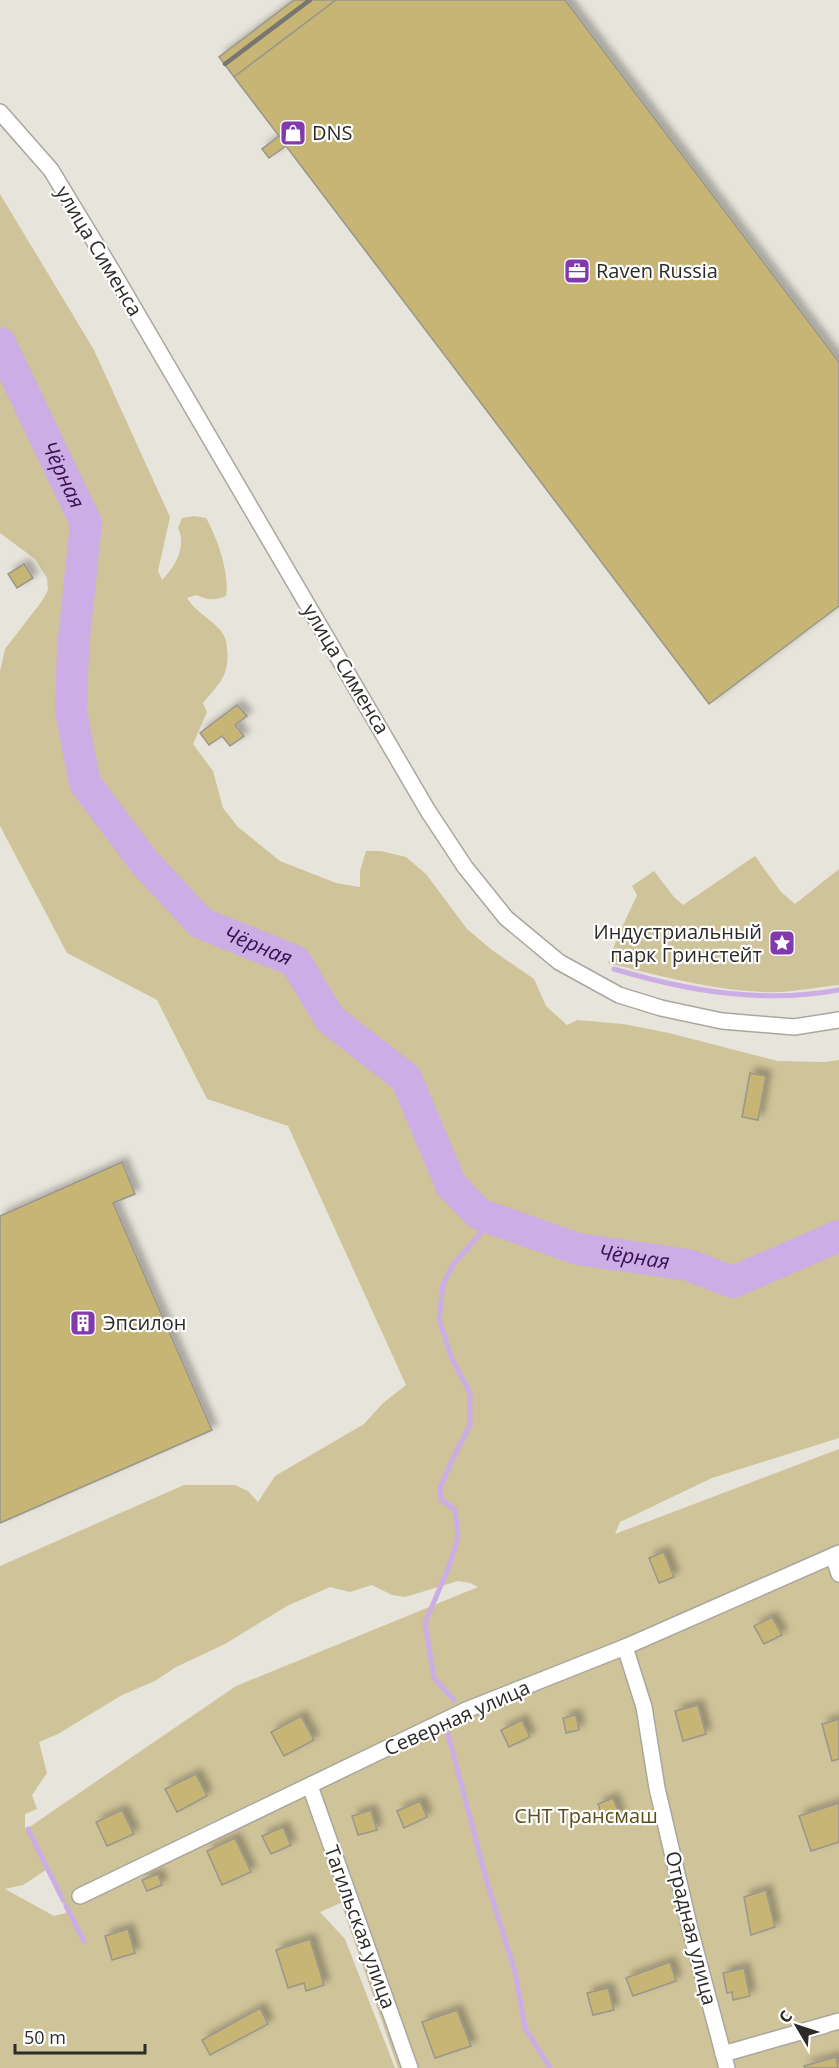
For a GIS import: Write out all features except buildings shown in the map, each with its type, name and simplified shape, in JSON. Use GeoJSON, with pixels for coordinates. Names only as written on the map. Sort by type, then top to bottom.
{"type":"FeatureCollection","features":[{"type":"Feature","properties":{"kind":"street","name":"улица Сименса"},"geometry":{"type":"LineString","coordinates":[[0,112],[51,170],[428,811],[465,867],[506,918],[559,962],[588,979],[619,995],[661,1008],[722,1021],[794,1027],[839,1020]]}},
{"type":"Feature","properties":{"kind":"street"},"geometry":{"type":"LineString","coordinates":[[836,1554],[839,1574]]}},
{"type":"Feature","properties":{"kind":"street","name":"Северная улица"},"geometry":{"type":"LineString","coordinates":[[80,1896],[466,1710],[625,1647],[836,1554]]}},
{"type":"Feature","properties":{"kind":"street","name":"Отрадная улица"},"geometry":{"type":"LineString","coordinates":[[625,1647],[644,1707],[660,1799],[690,1929],[725,2061]]}},
{"type":"Feature","properties":{"kind":"street","name":"Тагильская улица"},"geometry":{"type":"LineString","coordinates":[[310,1786],[410,2068]]}},
{"type":"Feature","properties":{"kind":"street"},"geometry":{"type":"LineString","coordinates":[[725,2061],[839,2021]]}},
{"type":"Feature","properties":{"kind":"green space","name":"СНТ Трансмаш"},"geometry":{"type":"Polygon","coordinates":[[[0,194],[94,350],[170,517],[158,571],[162,580],[178,556],[181,542],[178,528],[182,518],[194,516],[206,518],[218,545],[226,577],[226,596],[208,599],[196,595],[187,598],[222,633],[226,642],[227,658],[227,666],[222,679],[203,703],[207,712],[193,744],[213,771],[223,808],[238,827],[280,861],[336,883],[360,887],[360,871],[366,851],[381,851],[406,857],[426,874],[467,929],[492,950],[534,979],[546,1006],[567,1025],[577,1020],[623,1024],[669,1033],[778,1061],[839,1060],[839,1438],[712,1478],[620,1522],[615,1534],[839,1449],[839,2068],[398,2068],[341,1903],[320,1912],[345,1939],[395,2068],[0,2068],[0,1566],[184,1485],[235,1485],[248,1491],[258,1502],[275,1476],[364,1424],[383,1403],[406,1385],[288,1126],[207,1099],[157,1000],[67,953],[0,826],[0,671],[5,649],[48,590],[47,578],[35,559],[0,533],[0,194]],[[458,1581],[405,1597],[392,1595],[372,1585],[350,1592],[330,1587],[287,1606],[225,1644],[176,1667],[155,1681],[122,1695],[58,1734],[39,1742],[47,1773],[32,1795],[37,1809],[25,1814],[25,1830],[236,1686],[478,1587],[458,1581]],[[46,1870],[23,1885],[5,1889],[54,1916],[66,1913],[66,1910],[46,1870]]]}},
{"type":"Feature","properties":{"kind":"green space"},"geometry":{"type":"Polygon","coordinates":[[[755,856],[781,892],[795,904],[839,869],[839,985],[780,992],[738,990],[694,983],[608,963],[637,895],[632,886],[654,871],[683,905],[755,856]]]}},
{"type":"Feature","properties":{"kind":"waterway","name":"Чёрная"},"geometry":{"type":"LineString","coordinates":[[0,343],[86,523],[73,648],[71,712],[85,783],[145,863],[201,923],[295,961],[330,1019],[406,1078],[451,1185],[479,1214],[578,1249],[688,1265],[733,1282],[839,1236]]}},
{"type":"Feature","properties":{"kind":"waterway"},"geometry":{"type":"LineString","coordinates":[[614,969],[669,984],[725,993],[782,996],[839,990]]}},
{"type":"Feature","properties":{"kind":"waterway"},"geometry":{"type":"LineString","coordinates":[[454,1700],[434,1678],[425,1623],[450,1564],[458,1536],[455,1510],[441,1499],[440,1488],[470,1425],[470,1393],[451,1357],[439,1319],[443,1285],[452,1266],[493,1219]]}},
{"type":"Feature","properties":{"kind":"waterway"},"geometry":{"type":"LineString","coordinates":[[448,1734],[487,1882],[515,1972],[525,2028],[550,2068]]}},
{"type":"Feature","properties":{"kind":"waterway"},"geometry":{"type":"LineString","coordinates":[[28,1829],[63,1900]]}},
{"type":"Feature","properties":{"kind":"waterway"},"geometry":{"type":"LineString","coordinates":[[66,1906],[84,1941]]}},
{"type":"Feature","properties":{"kind":"railway"},"geometry":{"type":"LineString","coordinates":[[225,64],[310,0]]}},
{"type":"Feature","properties":{"kind":"place","name":"DNS"},"geometry":{"type":"Point","coordinates":[293,133]}},
{"type":"Feature","properties":{"kind":"place","name":"Raven Russia"},"geometry":{"type":"Point","coordinates":[577,271]}},
{"type":"Feature","properties":{"kind":"place","name":"Индустриальный парк Гринстейт"},"geometry":{"type":"Point","coordinates":[782,943]}},
{"type":"Feature","properties":{"kind":"place","name":"Эпсилон"},"geometry":{"type":"Point","coordinates":[83,1323]}}]}
